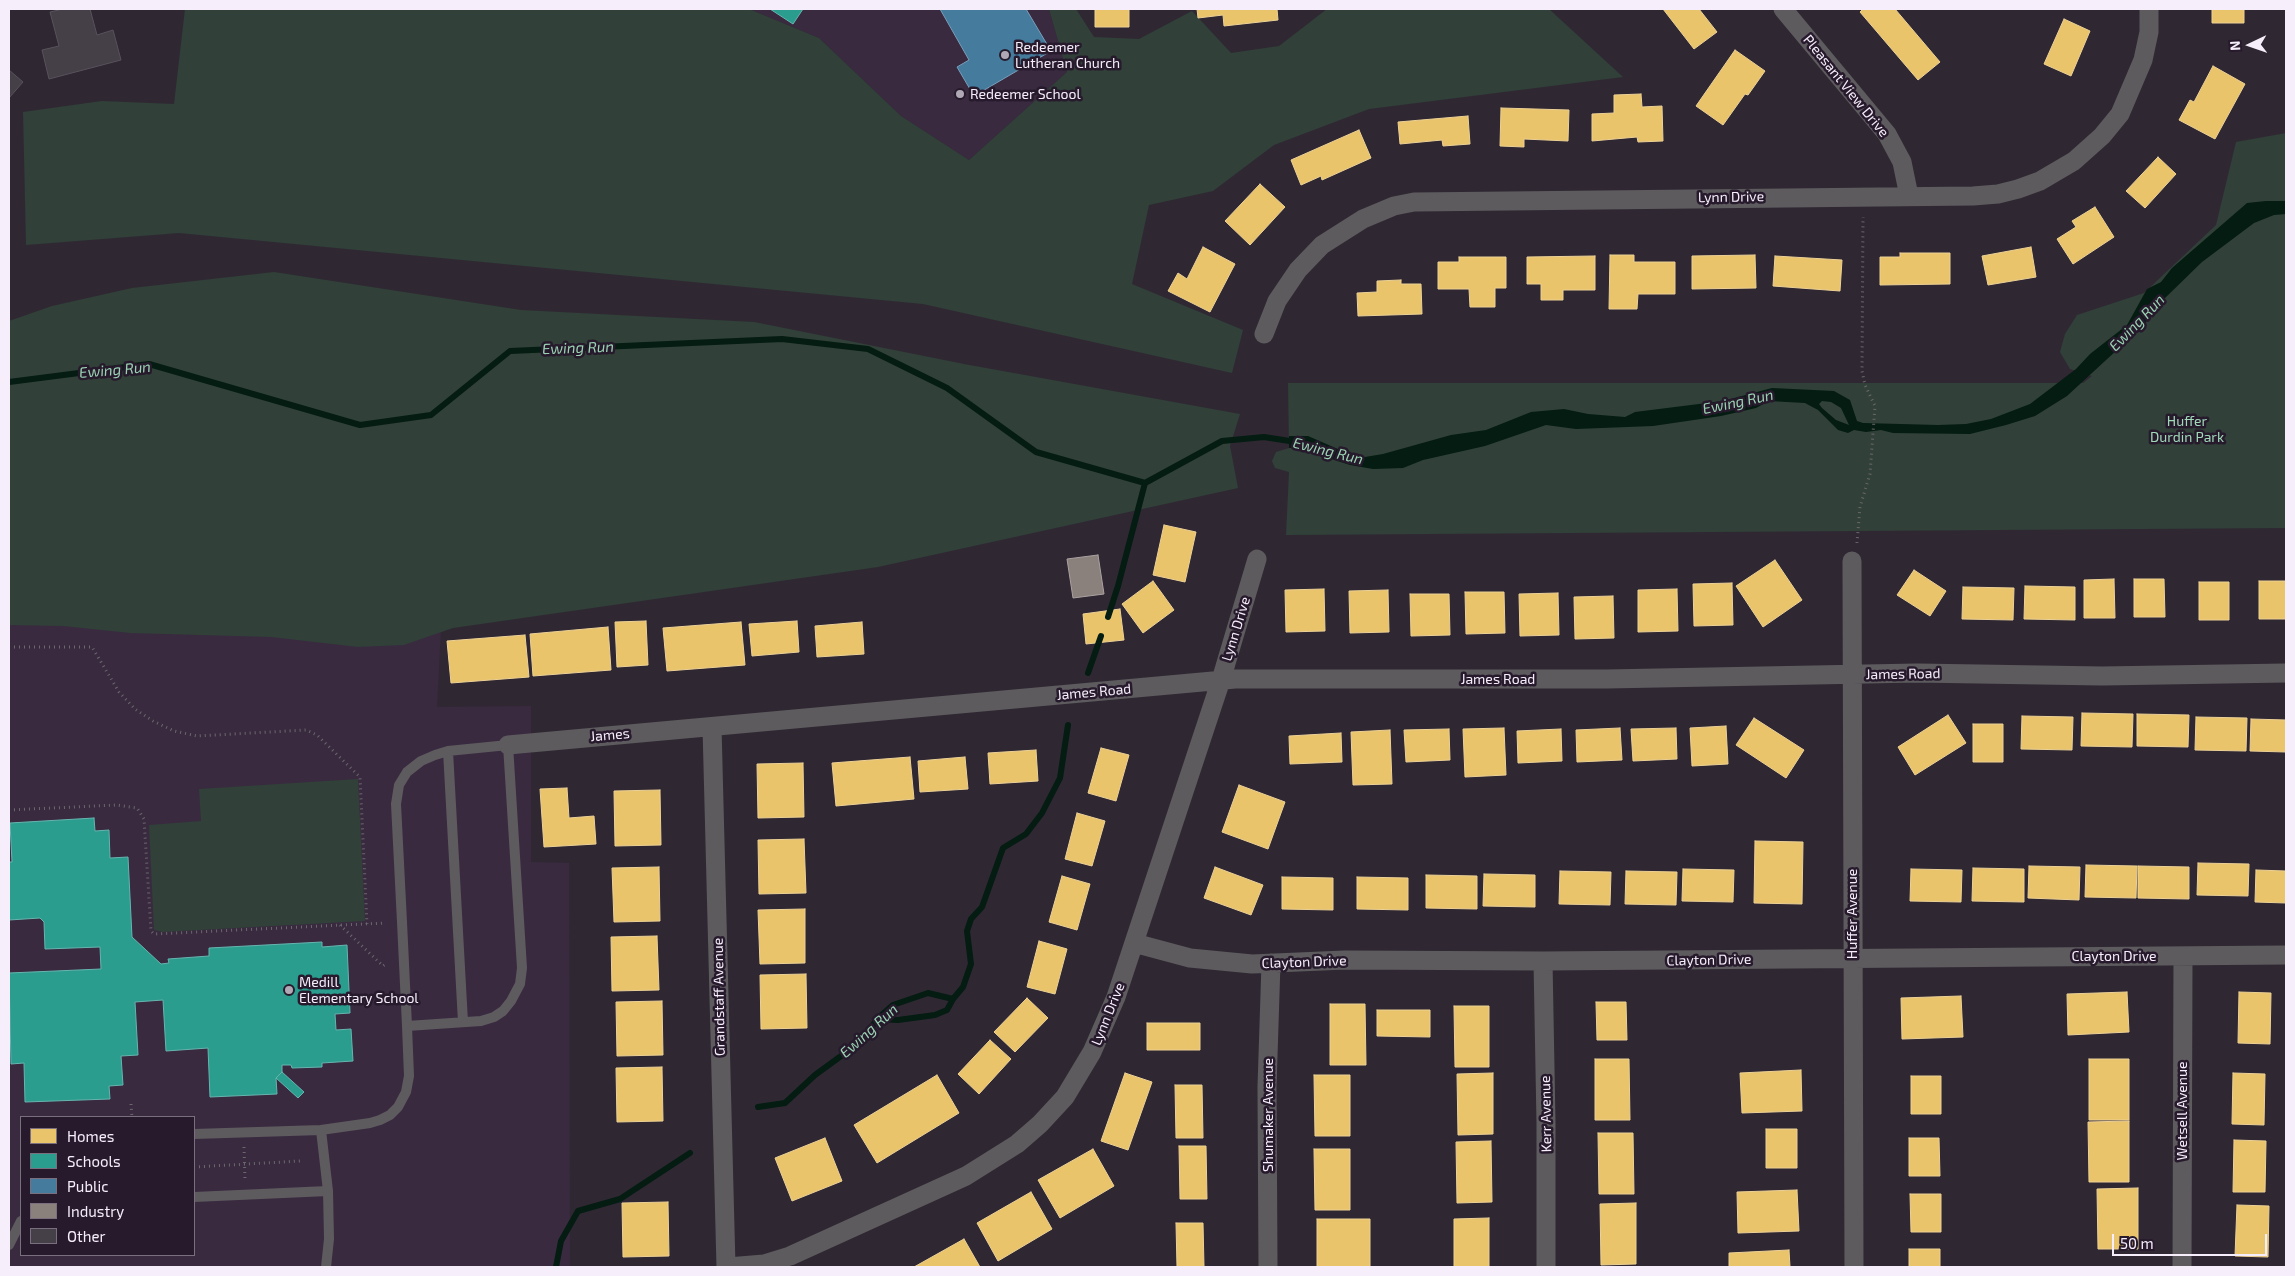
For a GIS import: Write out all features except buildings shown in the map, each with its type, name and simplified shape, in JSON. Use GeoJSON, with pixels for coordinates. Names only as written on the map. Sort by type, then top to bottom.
{"type":"FeatureCollection","features":[{"type":"Feature","properties":{"kind":"street","name":"Pleasant View Drive"},"geometry":{"type":"LineString","coordinates":[[1782,9],[1887,134],[1902,162],[1909,196]]}},
{"type":"Feature","properties":{"kind":"street","name":"Lynn Drive"},"geometry":{"type":"LineString","coordinates":[[1264,334],[1277,301],[1298,270],[1316,251],[1337,234],[1363,219],[1394,206],[1414,202],[1448,200],[1998,194],[2040,180],[2074,161],[2102,136],[2120,114],[2134,86],[2147,40],[2149,9]]}},
{"type":"Feature","properties":{"kind":"street","name":"Lynn Drive"},"geometry":{"type":"LineString","coordinates":[[727,1267],[764,1264],[822,1243],[966,1176],[1017,1144],[1040,1124],[1065,1097],[1092,1052],[1112,1006],[1221,680],[1257,559]]}},
{"type":"Feature","properties":{"kind":"street","name":"Huffer Avenue"},"geometry":{"type":"LineString","coordinates":[[1852,561],[1854,1267]]}},
{"type":"Feature","properties":{"kind":"street","name":"James Road"},"geometry":{"type":"LineString","coordinates":[[712,727],[1221,680],[1607,679],[1917,674],[2102,676],[2286,673]]}},
{"type":"Feature","properties":{"kind":"street","name":"James"},"geometry":{"type":"LineString","coordinates":[[508,745],[534,741],[712,727]]}},
{"type":"Feature","properties":{"kind":"street","name":"Grandstaff Avenue"},"geometry":{"type":"LineString","coordinates":[[712,727],[727,1267]]}},
{"type":"Feature","properties":{"kind":"street","name":"Clayton Drive"},"geometry":{"type":"LineString","coordinates":[[1134,943],[1213,961],[1271,964],[1344,960],[1543,962],[2286,955]]}},
{"type":"Feature","properties":{"kind":"street","name":"Wetsell Avenue"},"geometry":{"type":"LineString","coordinates":[[2182,1267],[2183,956]]}},
{"type":"Feature","properties":{"kind":"street","name":"Kerr Avenue"},"geometry":{"type":"LineString","coordinates":[[1543,962],[1546,1267]]}},
{"type":"Feature","properties":{"kind":"street","name":"Shumaker Avenue"},"geometry":{"type":"LineString","coordinates":[[1268,1267],[1267,1087],[1271,964]]}},
{"type":"Feature","properties":{"kind":"lane"},"geometry":{"type":"LineString","coordinates":[[195,1134],[321,1130],[370,1123],[390,1115],[398,1107],[406,1092],[409,1076],[396,804],[400,785],[407,772],[421,761],[448,751],[508,745],[522,968],[520,984],[512,1001],[499,1014],[481,1021],[407,1026]]}},
{"type":"Feature","properties":{"kind":"lane"},"geometry":{"type":"LineString","coordinates":[[448,751],[463,1022]]}},
{"type":"Feature","properties":{"kind":"lane"},"geometry":{"type":"LineString","coordinates":[[321,1130],[328,1191],[330,1239],[326,1267]]}},
{"type":"Feature","properties":{"kind":"lane"},"geometry":{"type":"LineString","coordinates":[[195,1198],[328,1191]]}},
{"type":"Feature","properties":{"kind":"lane"},"geometry":{"type":"LineString","coordinates":[[9,1245],[20,1223]]}},
{"type":"Feature","properties":{"kind":"path"},"geometry":{"type":"LineString","coordinates":[[1852,561],[1857,554],[1860,507],[1870,474],[1875,406],[1865,386],[1862,371],[1863,196]]}},
{"type":"Feature","properties":{"kind":"path"},"geometry":{"type":"LineString","coordinates":[[9,647],[92,647],[119,692],[135,709],[153,722],[174,731],[197,736],[306,730],[317,736],[360,777],[368,924]]}},
{"type":"Feature","properties":{"kind":"path"},"geometry":{"type":"LineString","coordinates":[[9,810],[117,805],[136,808],[144,819],[151,931],[154,934],[385,923]]}},
{"type":"Feature","properties":{"kind":"path"},"geometry":{"type":"LineString","coordinates":[[340,925],[383,966],[387,963]]}},
{"type":"Feature","properties":{"kind":"path"},"geometry":{"type":"LineString","coordinates":[[131,1104],[132,1116]]}},
{"type":"Feature","properties":{"kind":"path"},"geometry":{"type":"LineString","coordinates":[[244,1144],[245,1165]]}},
{"type":"Feature","properties":{"kind":"path"},"geometry":{"type":"LineString","coordinates":[[195,1167],[300,1161]]}},
{"type":"Feature","properties":{"kind":"shaded area","name":"Redeemer School"},"geometry":{"type":"Polygon","coordinates":[[[749,9],[1049,9],[1067,72],[969,160],[901,116],[819,38],[749,9]]]}},
{"type":"Feature","properties":{"kind":"shaded area","name":"Medill Elementary School"},"geometry":{"type":"Polygon","coordinates":[[[444,569],[437,707],[531,706],[531,862],[569,863],[570,1267],[9,1267],[9,589],[444,569]]]}},
{"type":"Feature","properties":{"kind":"green space"},"geometry":{"type":"Polygon","coordinates":[[[185,9],[749,9],[819,38],[901,116],[969,160],[1067,72],[1049,9],[1076,9],[1094,37],[1139,39],[1192,11],[1231,53],[1279,46],[1327,9],[1549,9],[1623,77],[1369,109],[1274,145],[1213,191],[1149,205],[1132,284],[1243,330],[1232,373],[923,304],[179,233],[26,245],[23,112],[102,101],[174,104],[185,9]]]}},
{"type":"Feature","properties":{"kind":"green space","name":"Huffer Durdin Park"},"geometry":{"type":"Polygon","coordinates":[[[2286,133],[2286,528],[1286,535],[1289,472],[1275,468],[1272,461],[1276,452],[1289,448],[1288,383],[2083,383],[2092,376],[2070,369],[2060,352],[2065,334],[2077,315],[2144,293],[2216,225],[2236,142],[2286,133]]]}},
{"type":"Feature","properties":{"kind":"green space"},"geometry":{"type":"Polygon","coordinates":[[[274,272],[521,310],[754,322],[964,364],[1240,414],[1230,446],[1238,488],[878,567],[453,628],[404,645],[358,647],[271,637],[130,633],[63,626],[9,625],[9,321],[52,306],[132,288],[274,272]]]}},
{"type":"Feature","properties":{"kind":"green space"},"geometry":{"type":"Polygon","coordinates":[[[358,779],[365,921],[163,932],[154,930],[149,825],[201,821],[199,789],[358,779]]]}},
{"type":"Feature","properties":{"kind":"water"},"geometry":{"type":"Polygon","coordinates":[[[2286,201],[2286,214],[2274,215],[2254,223],[2202,262],[2164,299],[2143,326],[2067,396],[2035,416],[2006,425],[1970,434],[1893,433],[1881,430],[1866,432],[1854,430],[1848,433],[1838,430],[1818,410],[1805,403],[1769,401],[1756,408],[1721,416],[1653,426],[1576,429],[1546,425],[1485,446],[1423,460],[1403,468],[1373,469],[1350,465],[1298,448],[1289,448],[1289,436],[1308,436],[1347,453],[1365,457],[1383,454],[1451,435],[1486,430],[1531,412],[1564,409],[1588,414],[1625,417],[1635,412],[1723,401],[1772,388],[1834,391],[1850,400],[1857,421],[1863,423],[1938,425],[1966,424],[1991,419],[2030,404],[2076,369],[2090,354],[2127,325],[2147,289],[2161,282],[2172,268],[2247,203],[2286,201]],[[1822,401],[1819,404],[1836,420],[1849,425],[1841,408],[1831,402],[1822,401]]]}},
{"type":"Feature","properties":{"kind":"waterway","name":"Ewing Run"},"geometry":{"type":"LineString","coordinates":[[9,382],[149,364],[360,425],[431,415],[510,351],[782,339],[868,349],[947,388],[1036,452],[1145,483],[1222,441],[1264,437],[1296,442]]}},
{"type":"Feature","properties":{"kind":"waterway","name":"Ewing Run"},"geometry":{"type":"LineString","coordinates":[[1108,617],[1145,483]]}},
{"type":"Feature","properties":{"kind":"waterway","name":"Ewing Run"},"geometry":{"type":"LineString","coordinates":[[1088,673],[1101,636]]}},
{"type":"Feature","properties":{"kind":"waterway","name":"Ewing Run"},"geometry":{"type":"LineString","coordinates":[[758,1107],[785,1103],[815,1075],[863,1040],[877,1019],[893,1005],[928,993],[953,999],[963,987],[971,964],[967,931],[971,919],[982,907],[1003,848],[1026,834],[1042,813],[1060,778],[1068,725]]}},
{"type":"Feature","properties":{"kind":"waterway"},"geometry":{"type":"LineString","coordinates":[[877,1019],[898,1020],[935,1015],[947,1010],[953,999]]}},
{"type":"Feature","properties":{"kind":"waterway","name":"Ewing Run"},"geometry":{"type":"LineString","coordinates":[[556,1267],[561,1241],[578,1211],[620,1199],[690,1153]]}},
{"type":"Feature","properties":{"kind":"place","name":"Redeemer Lutheran Church"},"geometry":{"type":"Point","coordinates":[1005,55]}},
{"type":"Feature","properties":{"kind":"place","name":"Redeemer School"},"geometry":{"type":"Point","coordinates":[960,94]}},
{"type":"Feature","properties":{"kind":"place","name":"Medill Elementary School"},"geometry":{"type":"Point","coordinates":[289,990]}}]}
